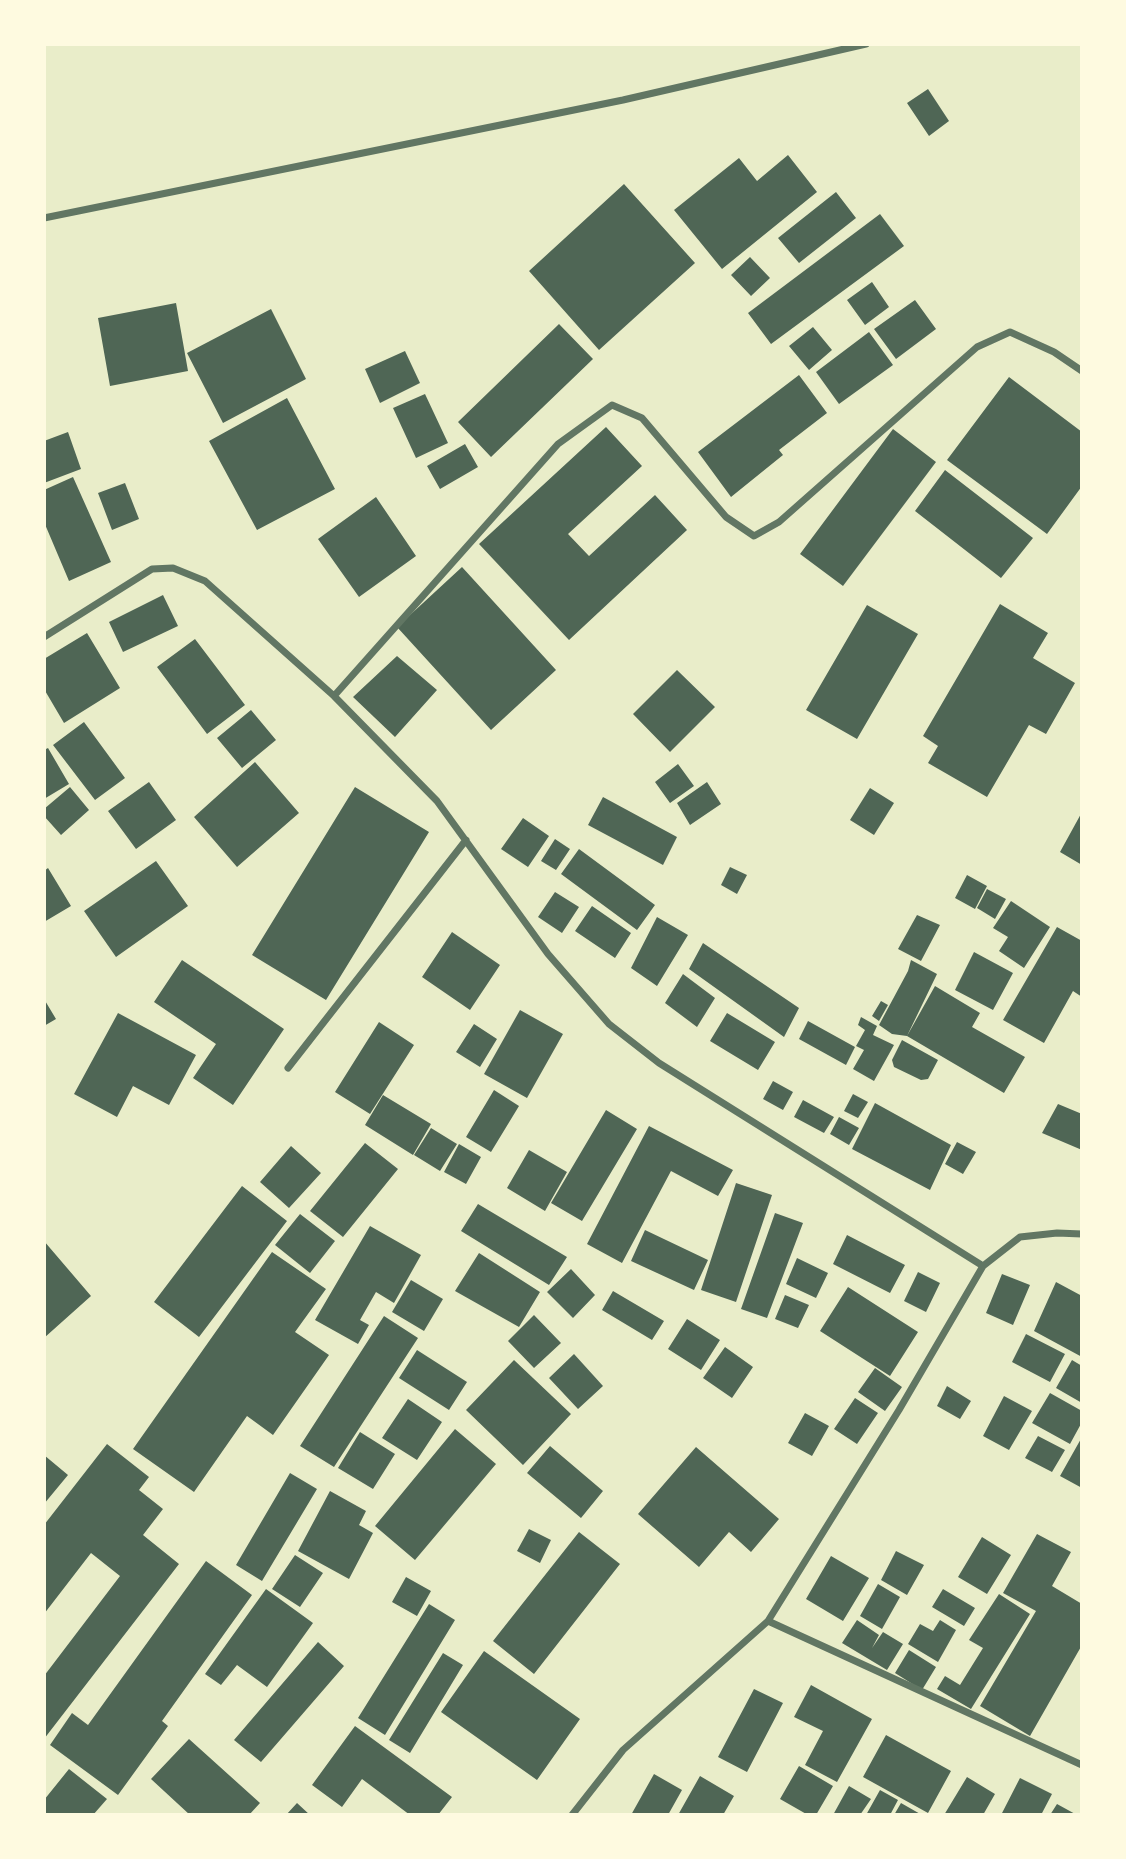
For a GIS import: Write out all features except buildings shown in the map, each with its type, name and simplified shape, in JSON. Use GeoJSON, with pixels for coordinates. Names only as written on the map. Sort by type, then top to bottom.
{"type":"FeatureCollection","features":[{"type":"Feature","properties":{"kind":"street"},"geometry":{"type":"LineString","coordinates":[[44,218],[623,100],[866,44]]}},
{"type":"Feature","properties":{"kind":"street"},"geometry":{"type":"LineString","coordinates":[[334,696],[558,444],[612,405],[642,418],[726,517],[754,536],[779,522],[977,347],[1010,332],[1054,352],[1082,371]]}},
{"type":"Feature","properties":{"kind":"street"},"geometry":{"type":"LineString","coordinates":[[44,637],[152,569],[173,568],[205,581],[334,696],[437,802],[548,954],[609,1024],[659,1063],[983,1266]]}},
{"type":"Feature","properties":{"kind":"street"},"geometry":{"type":"LineString","coordinates":[[288,1068],[466,840]]}},
{"type":"Feature","properties":{"kind":"street"},"geometry":{"type":"LineString","coordinates":[[572,1815],[623,1750],[768,1621],[899,1410],[983,1266],[1020,1237],[1057,1233],[1082,1234]]}},
{"type":"Feature","properties":{"kind":"street"},"geometry":{"type":"LineString","coordinates":[[768,1621],[1082,1765]]}}]}
